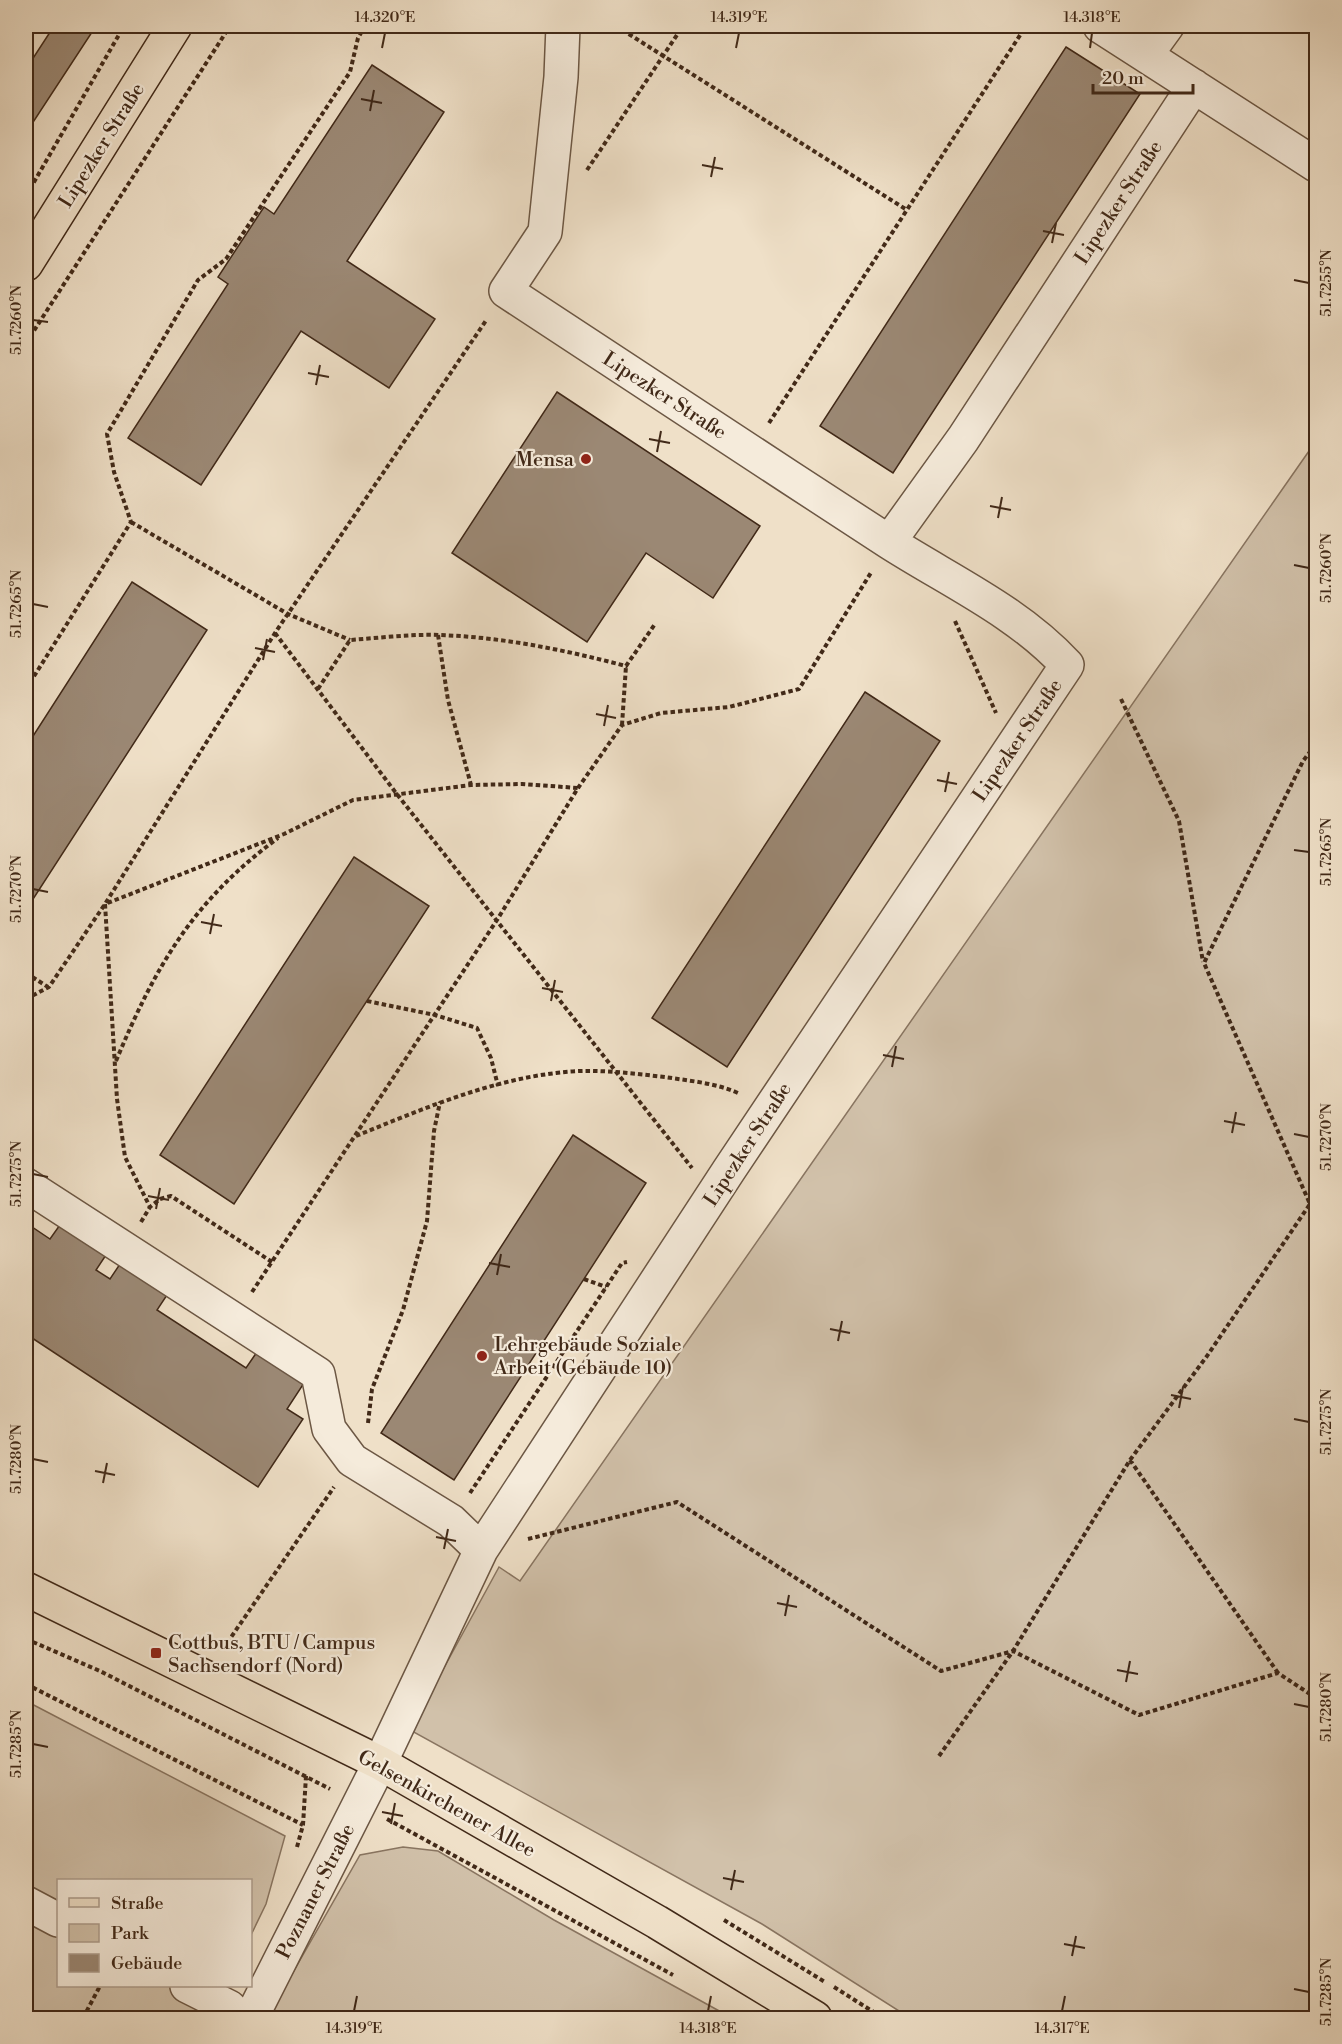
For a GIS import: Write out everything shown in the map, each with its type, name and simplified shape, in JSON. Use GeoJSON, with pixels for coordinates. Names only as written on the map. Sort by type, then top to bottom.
{"type":"FeatureCollection","features":[{"type":"Feature","properties":{"kind":"main road","name":"Lipezker Straße"},"geometry":{"type":"LineString","coordinates":[[26,264],[175,26]]}},
{"type":"Feature","properties":{"kind":"main road","name":"Gelsenkirchener Allee"},"geometry":{"type":"LineString","coordinates":[[26,1589],[380,1763],[647,1916],[815,2019]]}},
{"type":"Feature","properties":{"kind":"main road","name":"Gelsenkirchener Allee"},"geometry":{"type":"LineString","coordinates":[[26,1596],[67,1610]]}},
{"type":"Feature","properties":{"kind":"street"},"geometry":{"type":"LineString","coordinates":[[506,291],[545,232],[561,76],[563,26]]}},
{"type":"Feature","properties":{"kind":"street"},"geometry":{"type":"LineString","coordinates":[[1100,26],[1317,165]]}},
{"type":"Feature","properties":{"kind":"street"},"geometry":{"type":"LineString","coordinates":[[1146,55],[1167,26]]}},
{"type":"Feature","properties":{"kind":"street","name":"Lipezker Straße"},"geometry":{"type":"LineString","coordinates":[[890,542],[963,439],[1194,86]]}},
{"type":"Feature","properties":{"kind":"street","name":"Lipezker Straße"},"geometry":{"type":"LineString","coordinates":[[481,1550],[736,1160],[1067,665],[1052,648],[1007,613],[932,570],[506,291]]}},
{"type":"Feature","properties":{"kind":"street"},"geometry":{"type":"LineString","coordinates":[[26,1185],[318,1374],[329,1429],[352,1460],[451,1521],[481,1550]]}},
{"type":"Feature","properties":{"kind":"street","name":"Poznaner Straße"},"geometry":{"type":"LineString","coordinates":[[251,2019],[380,1763],[481,1550]]}},
{"type":"Feature","properties":{"kind":"street"},"geometry":{"type":"LineString","coordinates":[[26,1903],[57,1919]]}},
{"type":"Feature","properties":{"kind":"street"},"geometry":{"type":"LineString","coordinates":[[189,1987],[229,2007],[240,2019]]}},
{"type":"Feature","properties":{"kind":"path"},"geometry":{"type":"LineString","coordinates":[[26,196],[124,26]]}},
{"type":"Feature","properties":{"kind":"path"},"geometry":{"type":"LineString","coordinates":[[26,343],[230,26]]}},
{"type":"Feature","properties":{"kind":"path"},"geometry":{"type":"LineString","coordinates":[[365,26],[358,38],[350,72],[226,259],[198,280],[107,434],[114,472],[131,522],[288,614],[350,640],[438,635],[502,641],[573,652],[626,666]]}},
{"type":"Feature","properties":{"kind":"path"},"geometry":{"type":"LineString","coordinates":[[616,26],[907,210]]}},
{"type":"Feature","properties":{"kind":"path"},"geometry":{"type":"LineString","coordinates":[[585,174],[683,26]]}},
{"type":"Feature","properties":{"kind":"path"},"geometry":{"type":"LineString","coordinates":[[751,452],[1026,26]]}},
{"type":"Feature","properties":{"kind":"path"},"geometry":{"type":"LineString","coordinates":[[26,999],[49,987],[105,904],[275,633],[506,291]]}},
{"type":"Feature","properties":{"kind":"path"},"geometry":{"type":"LineString","coordinates":[[26,689],[131,522]]}},
{"type":"Feature","properties":{"kind":"path"},"geometry":{"type":"LineString","coordinates":[[622,725],[661,713],[729,707],[799,690],[890,542]]}},
{"type":"Feature","properties":{"kind":"path"},"geometry":{"type":"LineString","coordinates":[[932,570],[997,714]]}},
{"type":"Feature","properties":{"kind":"path"},"geometry":{"type":"LineString","coordinates":[[234,1319],[497,920],[578,788],[622,725],[626,666],[655,624]]}},
{"type":"Feature","properties":{"kind":"path"},"geometry":{"type":"LineString","coordinates":[[275,633],[396,793],[695,1171]]}},
{"type":"Feature","properties":{"kind":"path"},"geometry":{"type":"LineString","coordinates":[[438,635],[448,700],[471,785]]}},
{"type":"Feature","properties":{"kind":"path"},"geometry":{"type":"LineString","coordinates":[[318,689],[350,640]]}},
{"type":"Feature","properties":{"kind":"path"},"geometry":{"type":"LineString","coordinates":[[1121,699],[1179,821],[1204,963],[1310,1204],[1317,1207]]}},
{"type":"Feature","properties":{"kind":"path"},"geometry":{"type":"LineString","coordinates":[[1204,963],[1303,761],[1317,744]]}},
{"type":"Feature","properties":{"kind":"path"},"geometry":{"type":"LineString","coordinates":[[105,904],[284,834],[353,800],[471,785],[522,784],[578,788]]}},
{"type":"Feature","properties":{"kind":"path"},"geometry":{"type":"LineString","coordinates":[[115,1062],[164,960],[201,906],[241,865],[284,834]]}},
{"type":"Feature","properties":{"kind":"path"},"geometry":{"type":"LineString","coordinates":[[105,904],[115,1062],[125,1157],[150,1207],[160,1199],[171,1196],[272,1262]]}},
{"type":"Feature","properties":{"kind":"path"},"geometry":{"type":"LineString","coordinates":[[26,973],[49,987]]}},
{"type":"Feature","properties":{"kind":"path"},"geometry":{"type":"LineString","coordinates":[[367,1001],[435,1015],[477,1028],[491,1058],[498,1086]]}},
{"type":"Feature","properties":{"kind":"path"},"geometry":{"type":"LineString","coordinates":[[355,1136],[440,1102],[555,1073],[616,1071],[718,1086],[746,1096]]}},
{"type":"Feature","properties":{"kind":"path"},"geometry":{"type":"LineString","coordinates":[[221,1652],[366,1438],[372,1389],[403,1310],[427,1221],[434,1131],[440,1102]]}},
{"type":"Feature","properties":{"kind":"path"},"geometry":{"type":"LineString","coordinates":[[939,1756],[1013,1650],[1130,1460],[1207,1356],[1310,1204]]}},
{"type":"Feature","properties":{"kind":"path"},"geometry":{"type":"LineString","coordinates":[[584,1280],[606,1287]]}},
{"type":"Feature","properties":{"kind":"path"},"geometry":{"type":"LineString","coordinates":[[1130,1460],[1278,1674],[1317,1698]]}},
{"type":"Feature","properties":{"kind":"path"},"geometry":{"type":"LineString","coordinates":[[481,1550],[677,1502],[941,1671],[1013,1650],[1139,1715],[1278,1674]]}},
{"type":"Feature","properties":{"kind":"path"},"geometry":{"type":"LineString","coordinates":[[26,1684],[303,1825]]}},
{"type":"Feature","properties":{"kind":"path"},"geometry":{"type":"LineString","coordinates":[[83,2019],[99,1987]]}},
{"type":"Feature","properties":{"kind":"green space"},"geometry":{"type":"Polygon","coordinates":[[[1316,441],[1316,2018],[910,2018],[762,1924],[410,1730],[499,1567],[520,1581],[1316,441]]]}},
{"type":"Feature","properties":{"kind":"green space"},"geometry":{"type":"Polygon","coordinates":[[[26,1701],[285,1836],[266,1904],[252,1933],[252,1879],[57,1879],[57,1987],[224,1987],[208,2018],[26,2018],[26,1701]]]}},
{"type":"Feature","properties":{"kind":"green space"},"geometry":{"type":"Polygon","coordinates":[[[403,1847],[438,1851],[554,1920],[732,2018],[267,2018],[360,1855],[403,1847]]]}},
{"type":"Feature","properties":{"kind":"building"},"geometry":{"type":"Polygon","coordinates":[[[54,26],[96,26],[26,133],[26,69],[54,26]]]}},
{"type":"Feature","properties":{"kind":"building"},"geometry":{"type":"Polygon","coordinates":[[[1066,47],[1140,94],[893,473],[820,426],[1066,47]]]}},
{"type":"Feature","properties":{"kind":"building"},"geometry":{"type":"Polygon","coordinates":[[[372,65],[444,112],[347,261],[435,319],[389,388],[301,331],[201,485],[128,438],[228,284],[218,277],[264,207],[274,214],[372,65]]]}},
{"type":"Feature","properties":{"kind":"building","name":"Mensa"},"geometry":{"type":"Polygon","coordinates":[[[557,392],[760,526],[713,598],[646,553],[587,642],[452,553],[557,392]]]}},
{"type":"Feature","properties":{"kind":"building"},"geometry":{"type":"Polygon","coordinates":[[[132,582],[207,630],[26,910],[26,747],[132,582]]]}},
{"type":"Feature","properties":{"kind":"building"},"geometry":{"type":"Polygon","coordinates":[[[865,692],[940,741],[727,1067],[652,1018],[865,692]]]}},
{"type":"Feature","properties":{"kind":"building"},"geometry":{"type":"Polygon","coordinates":[[[354,857],[429,906],[234,1204],[160,1155],[354,857]]]}},
{"type":"Feature","properties":{"kind":"building","name":"Lehrgebäude Soziale Arbeit (Gebäude 10)"},"geometry":{"type":"Polygon","coordinates":[[[573,1135],[646,1183],[454,1480],[381,1433],[573,1135]]]}},
{"type":"Feature","properties":{"kind":"building"},"geometry":{"type":"Polygon","coordinates":[[[62,1222],[108,1252],[96,1270],[110,1279],[122,1261],[169,1292],[157,1310],[246,1368],[259,1349],[306,1380],[287,1409],[303,1419],[258,1487],[26,1334],[26,1223],[50,1239],[62,1222]]]}},
{"type":"Feature","properties":{"kind":"place","name":"Mensa"},"geometry":{"type":"Point","coordinates":[586,459]}},
{"type":"Feature","properties":{"kind":"place","name":"Lehrgebäude Soziale Arbeit (Gebäude 10)"},"geometry":{"type":"Point","coordinates":[482,1356]}},
{"type":"Feature","properties":{"kind":"place","name":"Cottbus, BTU / Campus Sachsendorf (Nord)"},"geometry":{"type":"Point","coordinates":[156,1653]}}]}
